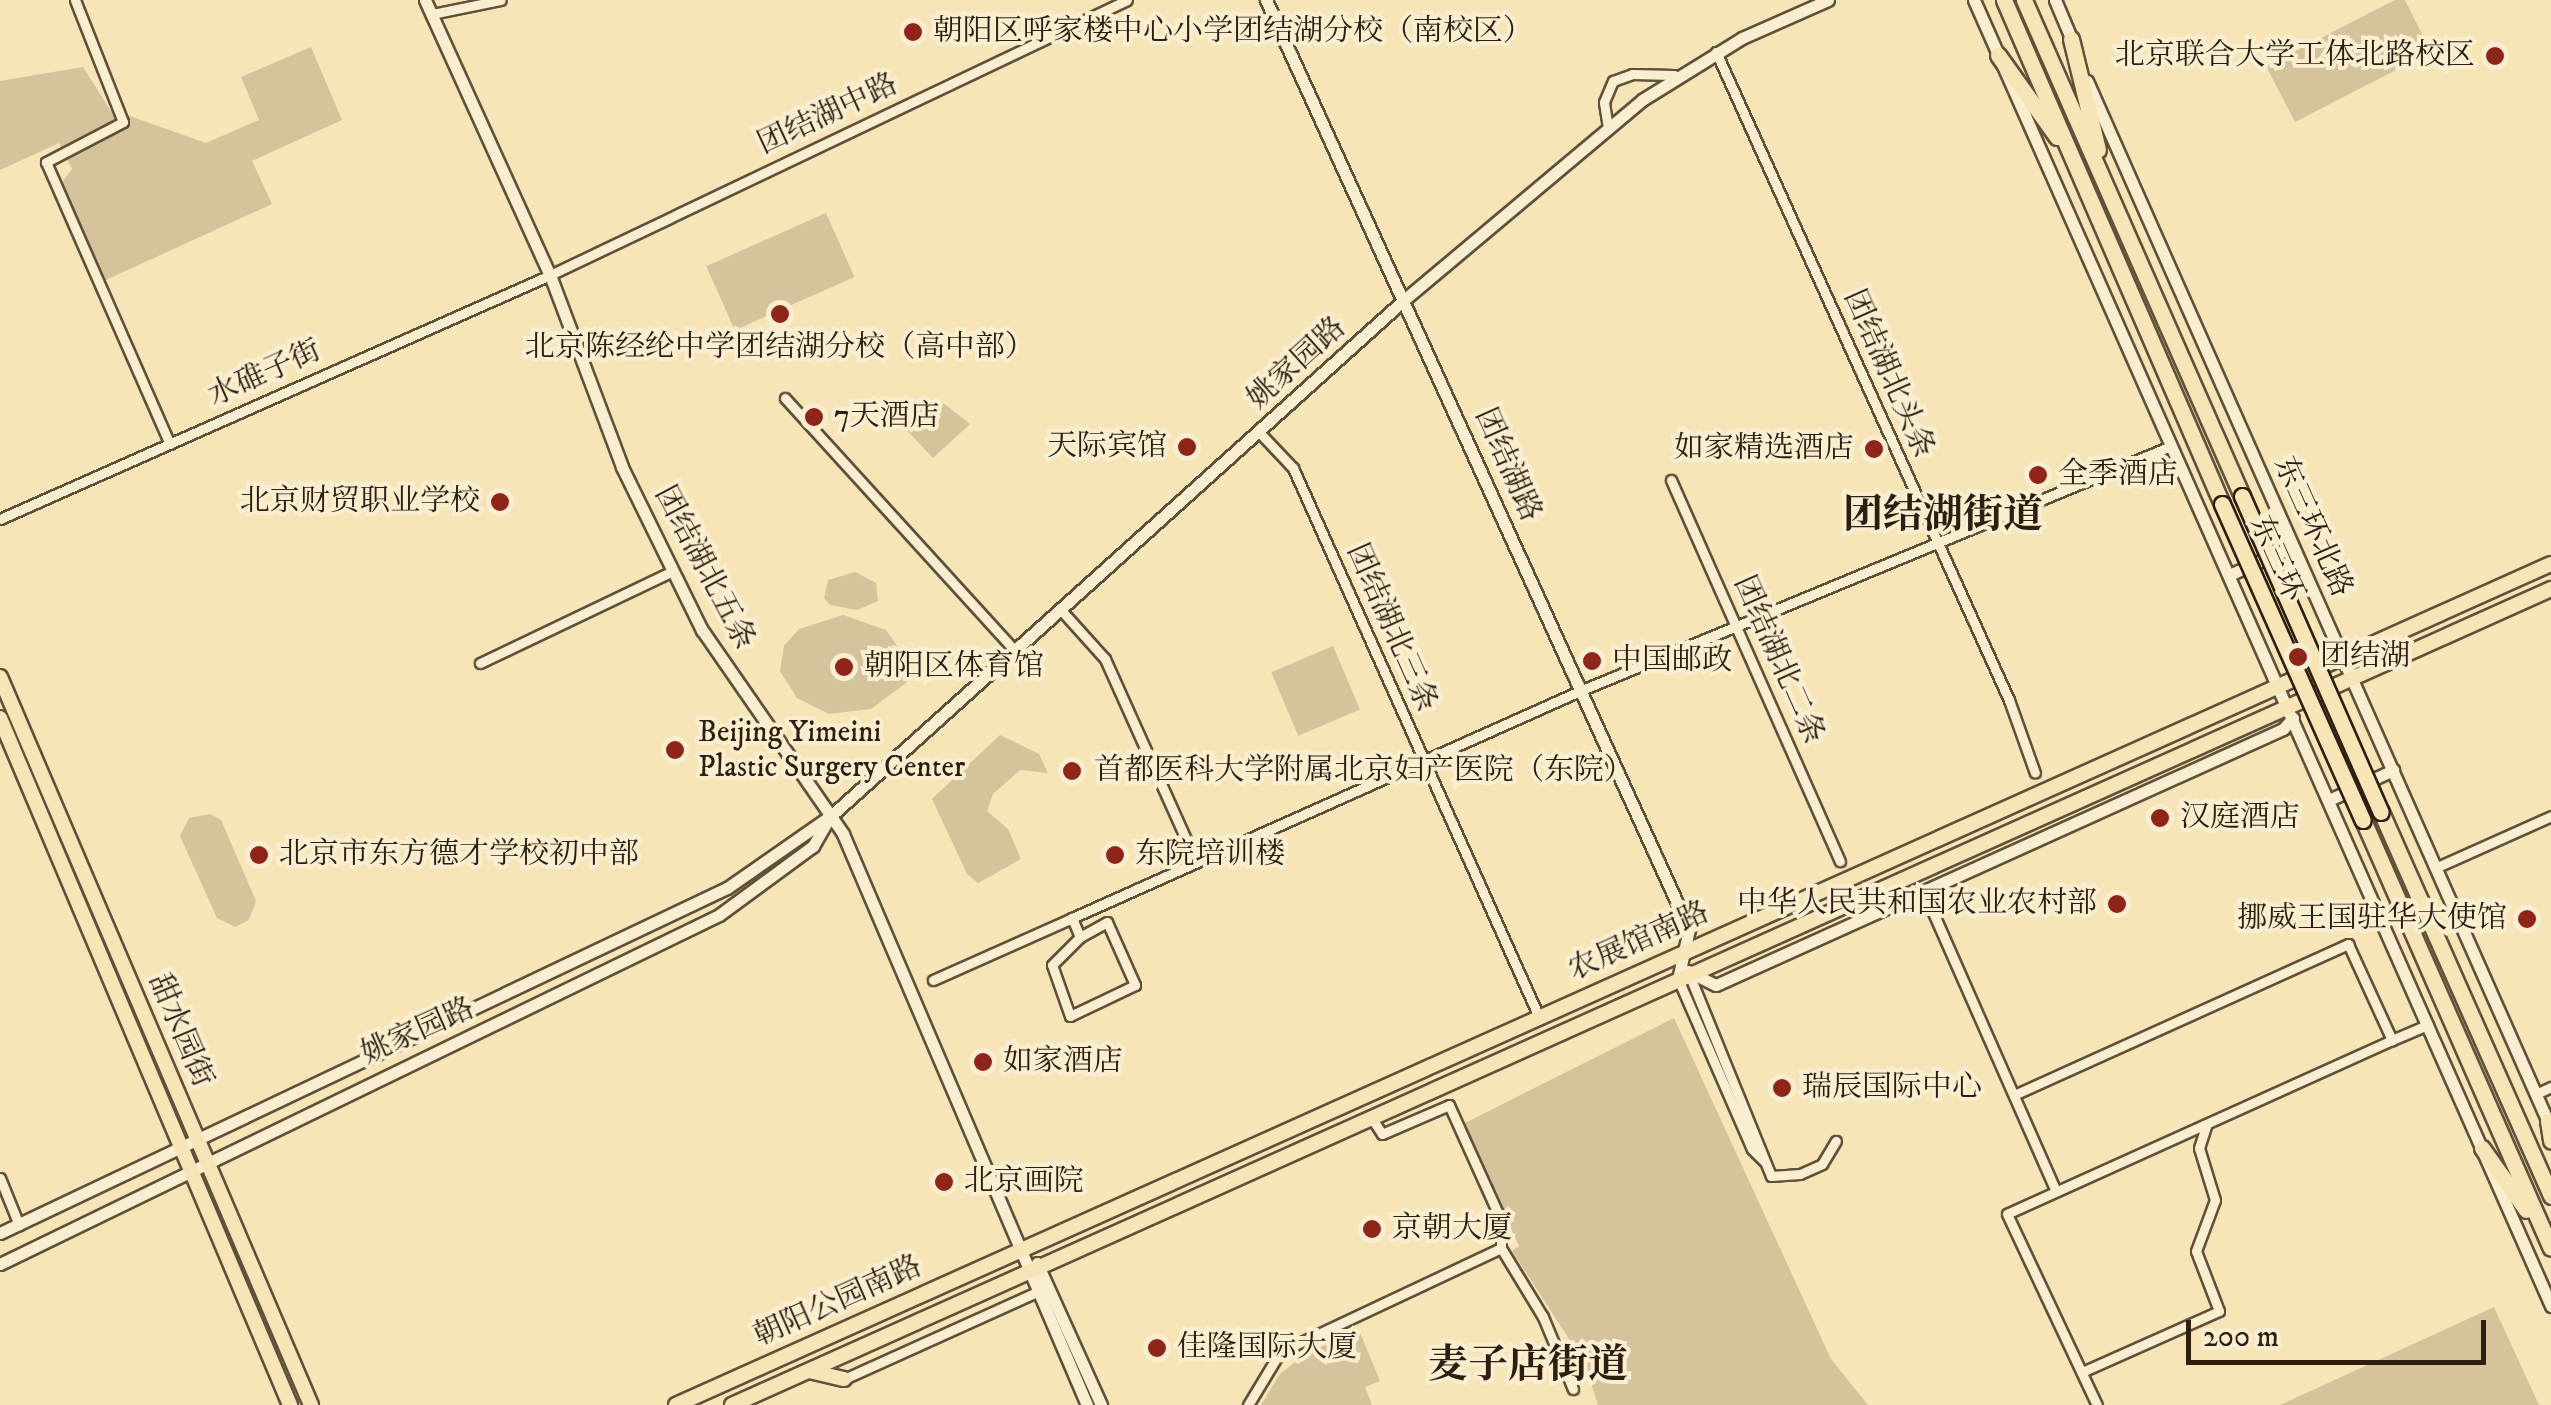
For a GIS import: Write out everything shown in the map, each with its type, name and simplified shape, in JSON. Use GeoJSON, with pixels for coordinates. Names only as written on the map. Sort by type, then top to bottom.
{"type":"FeatureCollection","features":[{"type":"Feature","properties":{"kind":"highway","name":"东三环"},"geometry":{"type":"LineString","coordinates":[[2004,0],[2548,1243]]}},
{"type":"Feature","properties":{"kind":"highway","name":"东三环"},"geometry":{"type":"LineString","coordinates":[[2024,0],[2551,1196]]}},
{"type":"Feature","properties":{"kind":"highway"},"geometry":{"type":"LineString","coordinates":[[2071,39],[2107,188]]}},
{"type":"Feature","properties":{"kind":"highway"},"geometry":{"type":"LineString","coordinates":[[1998,54],[2074,161]]}},
{"type":"Feature","properties":{"kind":"highway"},"geometry":{"type":"LineString","coordinates":[[2550,1125],[2551,1140]]}},
{"type":"Feature","properties":{"kind":"highway"},"geometry":{"type":"LineString","coordinates":[[2482,1148],[2548,1243]]}},
{"type":"Feature","properties":{"kind":"main road","name":"农展馆南路"},"geometry":{"type":"LineString","coordinates":[[1024,1249],[2551,564]]}},
{"type":"Feature","properties":{"kind":"main road"},"geometry":{"type":"LineString","coordinates":[[2290,712],[2352,678],[2551,588]]}},
{"type":"Feature","properties":{"kind":"main road","name":"甜水园街"},"geometry":{"type":"LineString","coordinates":[[0,677],[311,1405]]}},
{"type":"Feature","properties":{"kind":"main road","name":"农展馆南路"},"geometry":{"type":"LineString","coordinates":[[1035,1268],[1683,976],[2290,712]]}},
{"type":"Feature","properties":{"kind":"main road","name":"甜水园街"},"geometry":{"type":"LineString","coordinates":[[0,720],[290,1405]]}},
{"type":"Feature","properties":{"kind":"main road","name":"朝阳公园南路"},"geometry":{"type":"LineString","coordinates":[[676,1405],[1024,1249]]}},
{"type":"Feature","properties":{"kind":"main road","name":"朝阳公园南路"},"geometry":{"type":"LineString","coordinates":[[732,1405],[1035,1268]]}},
{"type":"Feature","properties":{"kind":"main road"},"geometry":{"type":"LineString","coordinates":[[808,1370],[844,1378]]}},
{"type":"Feature","properties":{"kind":"street"},"geometry":{"type":"LineString","coordinates":[[75,0],[123,122],[46,162],[170,444]]}},
{"type":"Feature","properties":{"kind":"street","name":"团结湖北五条"},"geometry":{"type":"LineString","coordinates":[[426,0],[550,274],[622,467],[702,630],[832,814],[1035,1268]]}},
{"type":"Feature","properties":{"kind":"street"},"geometry":{"type":"LineString","coordinates":[[432,14],[500,0]]}},
{"type":"Feature","properties":{"kind":"street","name":"团结湖中路"},"geometry":{"type":"LineString","coordinates":[[550,274],[1127,0]]}},
{"type":"Feature","properties":{"kind":"street","name":"团结湖路"},"geometry":{"type":"LineString","coordinates":[[1266,0],[1689,929],[1681,953],[1683,976]]}},
{"type":"Feature","properties":{"kind":"street","name":"姚家园路"},"geometry":{"type":"LineString","coordinates":[[0,1234],[727,888],[832,814],[1405,299],[1608,128],[1674,75],[1828,0]]}},
{"type":"Feature","properties":{"kind":"street"},"geometry":{"type":"LineString","coordinates":[[1974,0],[2551,1306]]}},
{"type":"Feature","properties":{"kind":"street","name":"东三环北路"},"geometry":{"type":"LineString","coordinates":[[2055,0],[2292,547],[2550,1125]]}},
{"type":"Feature","properties":{"kind":"street","name":"团结湖北头条"},"geometry":{"type":"LineString","coordinates":[[1716,52],[2036,773]]}},
{"type":"Feature","properties":{"kind":"street"},"geometry":{"type":"LineString","coordinates":[[1608,128],[1604,102],[1613,81],[1632,74],[1674,75]]}},
{"type":"Feature","properties":{"kind":"street","name":"水碓子街"},"geometry":{"type":"LineString","coordinates":[[0,519],[550,274]]}},
{"type":"Feature","properties":{"kind":"street"},"geometry":{"type":"LineString","coordinates":[[784,398],[1016,651]]}},
{"type":"Feature","properties":{"kind":"street","name":"团结湖北三条"},"geometry":{"type":"LineString","coordinates":[[1259,432],[1294,468],[1539,1017]]}},
{"type":"Feature","properties":{"kind":"street"},"geometry":{"type":"LineString","coordinates":[[933,980],[1422,758],[1938,547],[2170,446]]}},
{"type":"Feature","properties":{"kind":"street","name":"团结湖北二条"},"geometry":{"type":"LineString","coordinates":[[1671,480],[1840,861]]}},
{"type":"Feature","properties":{"kind":"street"},"geometry":{"type":"LineString","coordinates":[[2229,576],[2292,547]]}},
{"type":"Feature","properties":{"kind":"street"},"geometry":{"type":"LineString","coordinates":[[480,663],[673,571]]}},
{"type":"Feature","properties":{"kind":"street"},"geometry":{"type":"LineString","coordinates":[[1062,611],[1106,659],[1194,859]]}},
{"type":"Feature","properties":{"kind":"street","name":"农展馆南路"},"geometry":{"type":"LineString","coordinates":[[1683,976],[1716,985],[2283,728],[2290,712]]}},
{"type":"Feature","properties":{"kind":"street"},"geometry":{"type":"LineString","coordinates":[[0,720],[16,714]]}},
{"type":"Feature","properties":{"kind":"street"},"geometry":{"type":"LineString","coordinates":[[2329,800],[2393,770]]}},
{"type":"Feature","properties":{"kind":"street","name":"姚家园路"},"geometry":{"type":"LineString","coordinates":[[0,1264],[190,1173],[243,1141],[720,915],[813,846],[832,814]]}},
{"type":"Feature","properties":{"kind":"street"},"geometry":{"type":"LineString","coordinates":[[2435,868],[2551,816]]}},
{"type":"Feature","properties":{"kind":"street"},"geometry":{"type":"LineString","coordinates":[[1924,892],[2056,1191]]}},
{"type":"Feature","properties":{"kind":"street"},"geometry":{"type":"LineString","coordinates":[[1072,918],[1080,938]]}},
{"type":"Feature","properties":{"kind":"street"},"geometry":{"type":"LineString","coordinates":[[1107,922],[1135,985],[1070,1016],[1052,964],[1080,938],[1107,922]]}},
{"type":"Feature","properties":{"kind":"street"},"geometry":{"type":"LineString","coordinates":[[2014,1095],[2348,944],[2392,1040]]}},
{"type":"Feature","properties":{"kind":"street"},"geometry":{"type":"LineString","coordinates":[[1683,976],[1752,1149],[1765,1162],[1771,1176],[1800,1174],[1822,1164],[1836,1142]]}},
{"type":"Feature","properties":{"kind":"street"},"geometry":{"type":"LineString","coordinates":[[2097,1405],[2007,1214],[2428,1025]]}},
{"type":"Feature","properties":{"kind":"street"},"geometry":{"type":"LineString","coordinates":[[2536,1094],[2551,1087]]}},
{"type":"Feature","properties":{"kind":"street"},"geometry":{"type":"LineString","coordinates":[[1371,1117],[1382,1134],[1449,1105],[1501,1220],[1500,1248],[1543,1316],[1573,1388]]}},
{"type":"Feature","properties":{"kind":"street"},"geometry":{"type":"LineString","coordinates":[[2082,1372],[2219,1311],[2196,1251],[2215,1200],[2199,1148],[2207,1124]]}},
{"type":"Feature","properties":{"kind":"street"},"geometry":{"type":"LineString","coordinates":[[0,1178],[20,1224]]}},
{"type":"Feature","properties":{"kind":"street"},"geometry":{"type":"LineString","coordinates":[[1248,1405],[1280,1352],[1500,1248]]}},
{"type":"Feature","properties":{"kind":"street"},"geometry":{"type":"LineString","coordinates":[[1035,1268],[1039,1291],[1086,1405]]}},
{"type":"Feature","properties":{"kind":"street"},"geometry":{"type":"LineString","coordinates":[[1035,1268],[1101,1405]]}},
{"type":"Feature","properties":{"kind":"street"},"geometry":{"type":"LineString","coordinates":[[844,1378],[1039,1291]]}},
{"type":"Feature","properties":{"kind":"shaded area"},"geometry":{"type":"Polygon","coordinates":[[[2395,0],[2405,0],[2431,52],[2295,122],[2266,66],[2395,0]]]}},
{"type":"Feature","properties":{"kind":"shaded area"},"geometry":{"type":"Polygon","coordinates":[[[311,47],[342,120],[252,161],[272,204],[97,284],[55,192],[72,169],[59,143],[0,170],[0,81],[83,67],[117,121],[124,114],[206,143],[259,120],[241,77],[311,47]]]}},
{"type":"Feature","properties":{"kind":"shaded area"},"geometry":{"type":"Polygon","coordinates":[[[826,213],[854,277],[735,330],[706,266],[826,213]]]}},
{"type":"Feature","properties":{"kind":"shaded area"},"geometry":{"type":"Polygon","coordinates":[[[943,403],[970,424],[933,458],[900,423],[919,407],[943,403]]]}},
{"type":"Feature","properties":{"kind":"shaded area"},"geometry":{"type":"Polygon","coordinates":[[[855,572],[876,583],[878,601],[857,610],[830,605],[824,598],[828,580],[855,572]]]}},
{"type":"Feature","properties":{"kind":"shaded area","name":"朝阳区体育馆"},"geometry":{"type":"Polygon","coordinates":[[[843,615],[886,630],[909,663],[906,683],[871,709],[829,714],[797,698],[780,671],[784,646],[799,629],[843,615]]]}},
{"type":"Feature","properties":{"kind":"shaded area"},"geometry":{"type":"Polygon","coordinates":[[[1333,646],[1360,710],[1298,736],[1271,672],[1333,646]]]}},
{"type":"Feature","properties":{"kind":"shaded area"},"geometry":{"type":"Polygon","coordinates":[[[1000,735],[1039,754],[1048,773],[1020,770],[993,794],[987,811],[1008,829],[1021,859],[978,883],[967,874],[932,799],[1000,735]]]}},
{"type":"Feature","properties":{"kind":"shaded area"},"geometry":{"type":"Polygon","coordinates":[[[210,814],[221,820],[256,901],[249,920],[235,927],[217,918],[180,836],[189,818],[210,814]]]}},
{"type":"Feature","properties":{"kind":"shaded area"},"geometry":{"type":"Polygon","coordinates":[[[1674,1018],[1831,1359],[1868,1405],[1598,1405],[1584,1362],[1512,1251],[1519,1246],[1463,1124],[1674,1018]]]}},
{"type":"Feature","properties":{"kind":"shaded area"},"geometry":{"type":"Polygon","coordinates":[[[2494,1307],[2539,1405],[2280,1405],[2494,1307]]]}},
{"type":"Feature","properties":{"kind":"shaded area"},"geometry":{"type":"Polygon","coordinates":[[[1359,1330],[1380,1381],[1365,1387],[1372,1405],[1261,1405],[1280,1374],[1305,1354],[1359,1330]]]}},
{"type":"Feature","properties":{"kind":"place","name":"朝阳区呼家楼中心小学团结湖分校（南校区）"},"geometry":{"type":"Point","coordinates":[913,32]}},
{"type":"Feature","properties":{"kind":"place","name":"北京联合大学工体北路校区"},"geometry":{"type":"Point","coordinates":[2495,56]}},
{"type":"Feature","properties":{"kind":"place","name":"北京陈经纶中学团结湖分校（高中部）"},"geometry":{"type":"Point","coordinates":[780,314]}},
{"type":"Feature","properties":{"kind":"place","name":"7天酒店"},"geometry":{"type":"Point","coordinates":[814,417]}},
{"type":"Feature","properties":{"kind":"place","name":"天际宾馆"},"geometry":{"type":"Point","coordinates":[1187,447]}},
{"type":"Feature","properties":{"kind":"place","name":"如家精选酒店"},"geometry":{"type":"Point","coordinates":[1874,449]}},
{"type":"Feature","properties":{"kind":"place","name":"全季酒店"},"geometry":{"type":"Point","coordinates":[2038,475]}},
{"type":"Feature","properties":{"kind":"place","name":"北京财贸职业学校"},"geometry":{"type":"Point","coordinates":[500,502]}},
{"type":"Feature","properties":{"kind":"place","name":"团结湖"},"geometry":{"type":"Point","coordinates":[2298,657]}},
{"type":"Feature","properties":{"kind":"place","name":"中国邮政"},"geometry":{"type":"Point","coordinates":[1592,661]}},
{"type":"Feature","properties":{"kind":"place","name":"朝阳区体育馆"},"geometry":{"type":"Point","coordinates":[844,667]}},
{"type":"Feature","properties":{"kind":"place","name":"Beijing Yimeini Plastic Surgery Center"},"geometry":{"type":"Point","coordinates":[675,750]}},
{"type":"Feature","properties":{"kind":"place","name":"首都医科大学附属北京妇产医院（东院）"},"geometry":{"type":"Point","coordinates":[1072,771]}},
{"type":"Feature","properties":{"kind":"place","name":"汉庭酒店"},"geometry":{"type":"Point","coordinates":[2160,818]}},
{"type":"Feature","properties":{"kind":"place","name":"北京市东方德才学校初中部"},"geometry":{"type":"Point","coordinates":[259,855]}},
{"type":"Feature","properties":{"kind":"place","name":"东院培训楼"},"geometry":{"type":"Point","coordinates":[1115,855]}},
{"type":"Feature","properties":{"kind":"place","name":"中华人民共和国农业农村部"},"geometry":{"type":"Point","coordinates":[2117,904]}},
{"type":"Feature","properties":{"kind":"place","name":"挪威王国驻华大使馆"},"geometry":{"type":"Point","coordinates":[2527,919]}},
{"type":"Feature","properties":{"kind":"place","name":"如家酒店"},"geometry":{"type":"Point","coordinates":[983,1062]}},
{"type":"Feature","properties":{"kind":"place","name":"瑞辰国际中心"},"geometry":{"type":"Point","coordinates":[1782,1088]}},
{"type":"Feature","properties":{"kind":"place","name":"北京画院"},"geometry":{"type":"Point","coordinates":[944,1182]}},
{"type":"Feature","properties":{"kind":"place","name":"京朝大厦"},"geometry":{"type":"Point","coordinates":[1372,1229]}},
{"type":"Feature","properties":{"kind":"place","name":"佳隆国际大厦"},"geometry":{"type":"Point","coordinates":[1157,1348]}},
{"type":"Feature","properties":{"kind":"district","name":"团结湖街道"},"geometry":{"type":"Point","coordinates":[1943,516]}},
{"type":"Feature","properties":{"kind":"district","name":"麦子店街道"},"geometry":{"type":"Point","coordinates":[1528,1366]}}]}
